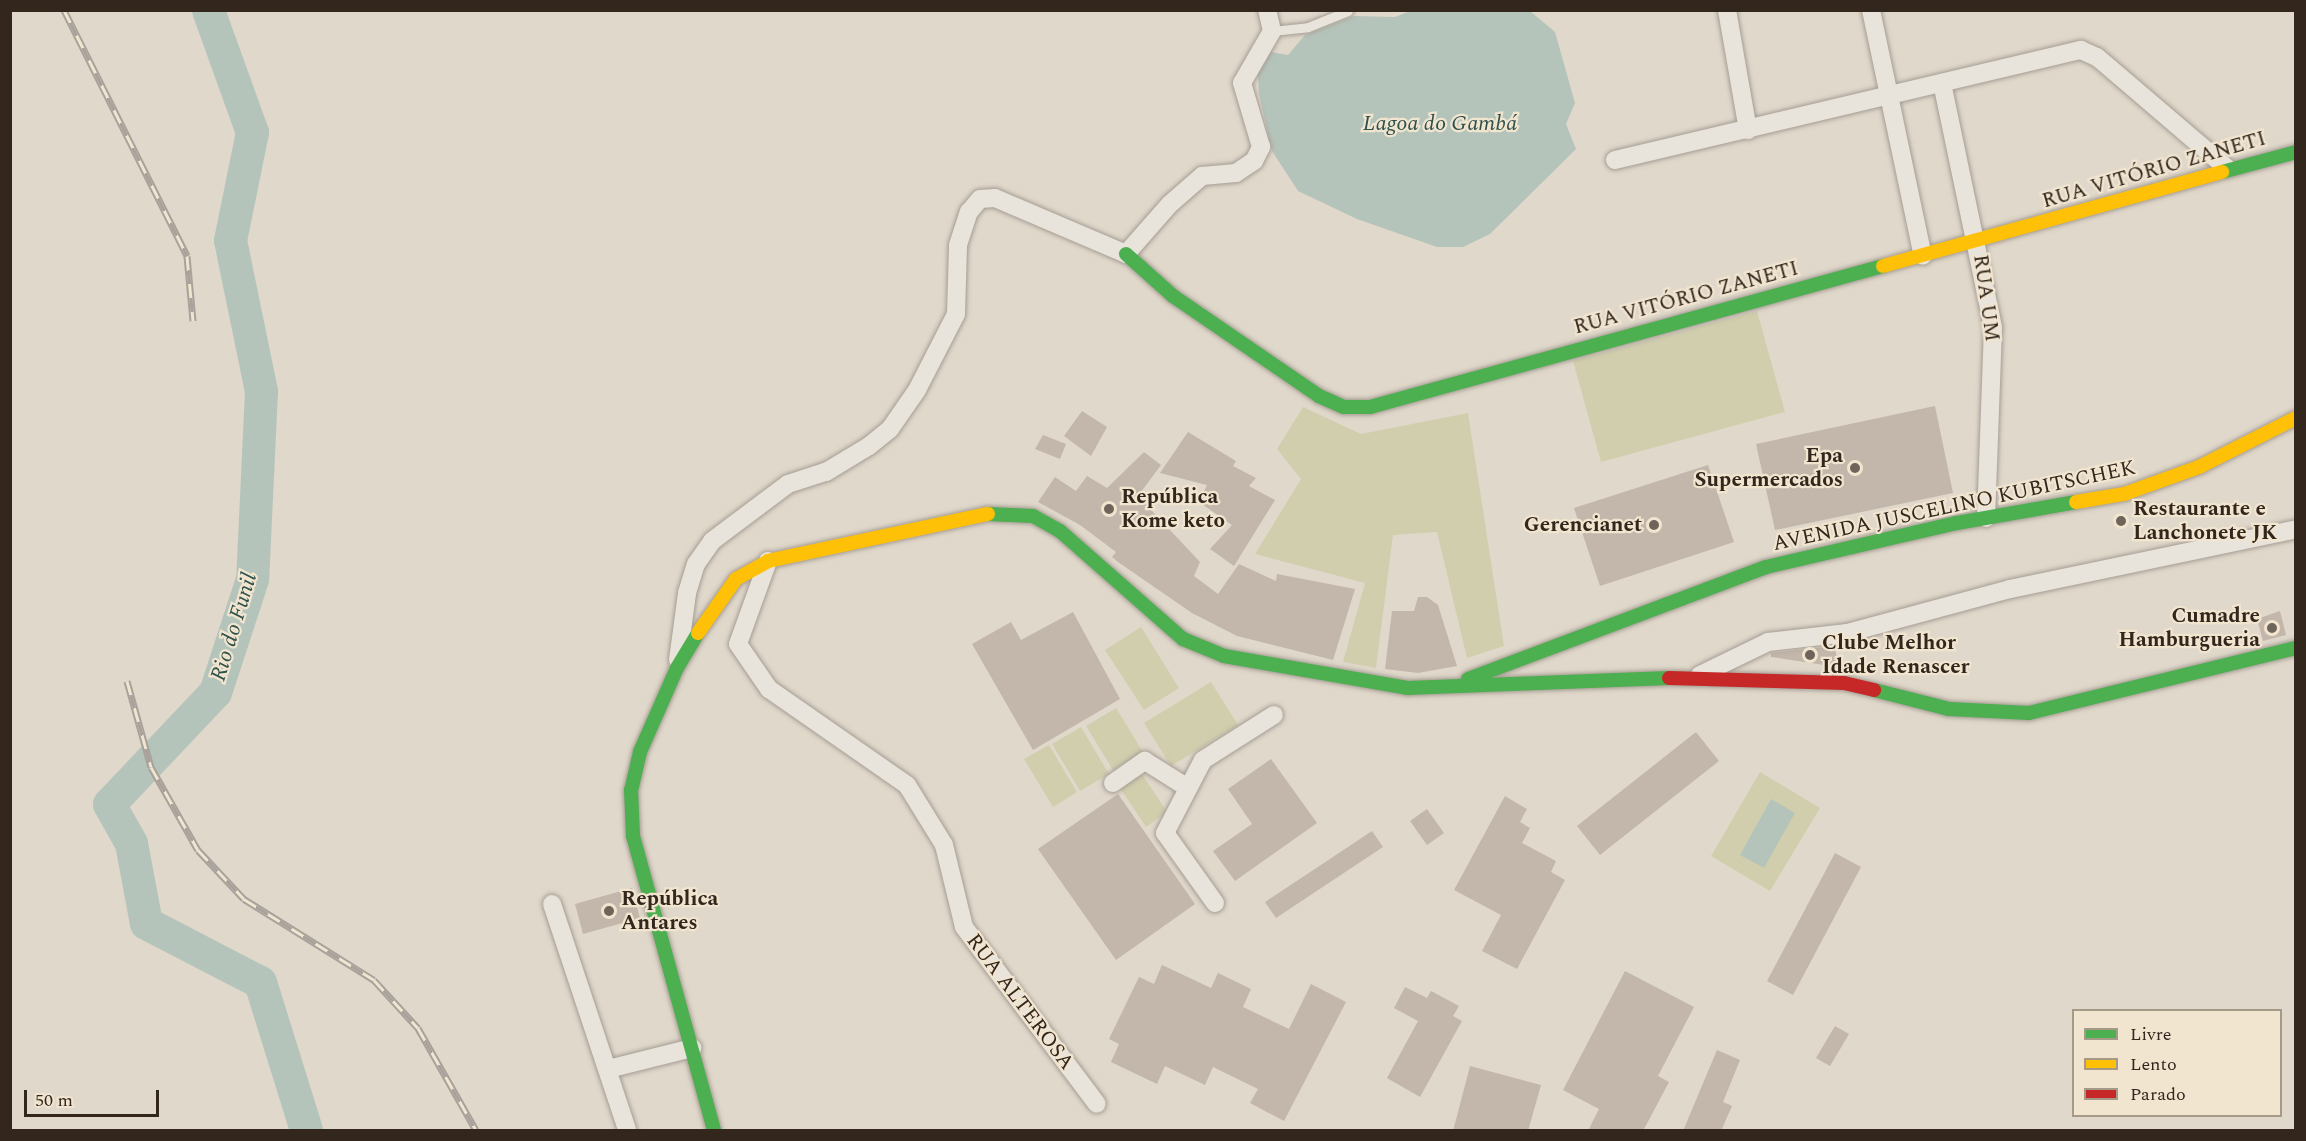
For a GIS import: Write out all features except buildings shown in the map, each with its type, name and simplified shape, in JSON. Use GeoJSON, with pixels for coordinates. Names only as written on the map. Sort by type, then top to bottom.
{"type":"FeatureCollection","features":[{"type":"Feature","properties":{"kind":"street"},"geometry":{"type":"LineString","coordinates":[[677,668],[687,593],[696,564],[712,542],[788,484],[826,472],[869,446],[890,429],[917,390],[956,314],[958,245],[969,212],[980,199],[995,198],[1126,254],[1170,204],[1202,176],[1236,173],[1254,160],[1261,147],[1242,82],[1272,31],[1267,10]]}},
{"type":"Feature","properties":{"kind":"street"},"geometry":{"type":"LineString","coordinates":[[1727,10],[1748,130]]}},
{"type":"Feature","properties":{"kind":"street"},"geometry":{"type":"LineString","coordinates":[[1870,10],[1886,93],[1923,256]]}},
{"type":"Feature","properties":{"kind":"street"},"geometry":{"type":"LineString","coordinates":[[1615,160],[1748,130],[1886,93],[1942,83],[2081,50],[2097,57],[2227,168]]}},
{"type":"Feature","properties":{"kind":"street","name":"RUA UM"},"geometry":{"type":"LineString","coordinates":[[1942,83],[1979,243],[1993,328],[1986,518]]}},
{"type":"Feature","properties":{"kind":"street","name":"RUA VITÓRIO ZANETI"},"geometry":{"type":"LineString","coordinates":[[1126,254],[1173,296],[1318,396],[1344,407],[1370,407],[1923,256],[1979,243],[2227,168],[2295,156]]}},
{"type":"Feature","properties":{"kind":"street","name":"AVENIDA JUSCELINO KUBITSCHEK"},"geometry":{"type":"LineString","coordinates":[[1448,687],[1766,567],[1986,518],[2124,494],[2199,467],[2295,418]]}},
{"type":"Feature","properties":{"kind":"street"},"geometry":{"type":"LineString","coordinates":[[714,1131],[633,836],[631,790],[640,753],[677,668],[718,599],[736,579],[768,561],[968,516],[1001,512],[1033,516],[1060,531],[1183,639],[1224,656],[1360,683],[1448,687],[1696,677],[1845,683],[1949,709],[2029,713],[2295,648]]}},
{"type":"Feature","properties":{"kind":"street"},"geometry":{"type":"LineString","coordinates":[[1696,677],[1768,642],[1847,633],[2010,589],[2295,529]]}},
{"type":"Feature","properties":{"kind":"street","name":"RUA ALTEROSA"},"geometry":{"type":"LineString","coordinates":[[768,561],[738,644],[769,689],[907,785],[944,845],[964,927],[1096,1104]]}},
{"type":"Feature","properties":{"kind":"street"},"geometry":{"type":"LineString","coordinates":[[1215,903],[1165,833],[1203,760],[1274,715]]}},
{"type":"Feature","properties":{"kind":"street"},"geometry":{"type":"LineString","coordinates":[[1113,783],[1145,761],[1188,788]]}},
{"type":"Feature","properties":{"kind":"street"},"geometry":{"type":"LineString","coordinates":[[552,904],[627,1131]]}},
{"type":"Feature","properties":{"kind":"street"},"geometry":{"type":"LineString","coordinates":[[608,1069],[692,1048]]}},
{"type":"Feature","properties":{"kind":"lane"},"geometry":{"type":"LineString","coordinates":[[1272,31],[1308,27],[1348,11]]}},
{"type":"Feature","properties":{"kind":"shaded area"},"geometry":{"type":"Polygon","coordinates":[[[1757,311],[1785,412],[1601,462],[1573,361],[1757,311]]]}},
{"type":"Feature","properties":{"kind":"shaded area"},"geometry":{"type":"Polygon","coordinates":[[[1303,407],[1361,434],[1468,413],[1504,646],[1467,658],[1437,532],[1393,535],[1376,668],[1343,662],[1365,583],[1255,554],[1301,479],[1277,449],[1303,407]]]}},
{"type":"Feature","properties":{"kind":"shaded area"},"geometry":{"type":"Polygon","coordinates":[[[1141,627],[1179,688],[1144,710],[1105,650],[1141,627]]]}},
{"type":"Feature","properties":{"kind":"shaded area"},"geometry":{"type":"Polygon","coordinates":[[[1211,682],[1238,725],[1171,766],[1144,723],[1211,682]]]}},
{"type":"Feature","properties":{"kind":"shaded area"},"geometry":{"type":"Polygon","coordinates":[[[1116,708],[1143,752],[1113,770],[1086,726],[1116,708]]]}},
{"type":"Feature","properties":{"kind":"shaded area"},"geometry":{"type":"Polygon","coordinates":[[[1081,727],[1109,774],[1080,791],[1052,744],[1081,727]]]}},
{"type":"Feature","properties":{"kind":"shaded area"},"geometry":{"type":"Polygon","coordinates":[[[1049,745],[1077,792],[1053,807],[1024,759],[1049,745]]]}},
{"type":"Feature","properties":{"kind":"shaded area"},"geometry":{"type":"Polygon","coordinates":[[[1140,771],[1167,812],[1146,827],[1118,785],[1140,771]]]}},
{"type":"Feature","properties":{"kind":"shaded area"},"geometry":{"type":"Polygon","coordinates":[[[1760,772],[1820,808],[1770,891],[1711,856],[1760,772]]]}},
{"type":"Feature","properties":{"kind":"water","name":"Lagoa do Gambá"},"geometry":{"type":"Polygon","coordinates":[[[1413,10],[1530,11],[1555,32],[1575,103],[1566,124],[1576,149],[1490,234],[1463,247],[1437,247],[1357,219],[1298,191],[1272,151],[1259,94],[1258,74],[1271,52],[1288,55],[1305,35],[1354,16],[1395,17],[1413,10]]]}},
{"type":"Feature","properties":{"kind":"water"},"geometry":{"type":"Polygon","coordinates":[[[1771,799],[1795,813],[1764,868],[1740,855],[1771,799]]]}},
{"type":"Feature","properties":{"kind":"waterway","name":"Rio do Funil"},"geometry":{"type":"LineString","coordinates":[[208,10],[252,132],[230,240],[261,391],[252,579],[215,692],[109,804],[131,843],[146,923],[260,982],[306,1130]]}},
{"type":"Feature","properties":{"kind":"railway"},"geometry":{"type":"LineString","coordinates":[[64,10],[187,256],[193,321]]}},
{"type":"Feature","properties":{"kind":"railway"},"geometry":{"type":"LineString","coordinates":[[127,681],[151,767],[198,850],[244,899],[374,980],[418,1028],[476,1130]]}},
{"type":"Feature","properties":{"kind":"traffic: fast"},"geometry":{"type":"LineString","coordinates":[[2222,172],[2296,152]]}},
{"type":"Feature","properties":{"kind":"traffic: fast"},"geometry":{"type":"LineString","coordinates":[[1126,254],[1173,296],[1319,396],[1344,407],[1370,407],[1883,266]]}},
{"type":"Feature","properties":{"kind":"traffic: fast"},"geometry":{"type":"LineString","coordinates":[[1468,679],[1766,567],[1957,523],[2076,502]]}},
{"type":"Feature","properties":{"kind":"traffic: fast"},"geometry":{"type":"LineString","coordinates":[[988,514],[1033,516],[1060,531],[1183,639],[1224,656],[1407,688],[1669,678]]}},
{"type":"Feature","properties":{"kind":"traffic: fast"},"geometry":{"type":"LineString","coordinates":[[698,633],[677,668],[640,752],[631,790],[633,836],[714,1130]]}},
{"type":"Feature","properties":{"kind":"traffic: fast"},"geometry":{"type":"LineString","coordinates":[[1874,690],[1949,709],[2029,713],[2296,648]]}},
{"type":"Feature","properties":{"kind":"traffic: slow"},"geometry":{"type":"LineString","coordinates":[[1883,266],[2222,172]]}},
{"type":"Feature","properties":{"kind":"traffic: slow"},"geometry":{"type":"LineString","coordinates":[[2076,502],[2124,494],[2199,467],[2296,418]]}},
{"type":"Feature","properties":{"kind":"traffic: slow"},"geometry":{"type":"LineString","coordinates":[[698,633],[736,579],[768,561],[988,514]]}},
{"type":"Feature","properties":{"kind":"traffic: jam"},"geometry":{"type":"LineString","coordinates":[[1669,678],[1844,683],[1874,690]]}},
{"type":"Feature","properties":{"kind":"place","name":"Epa Supermercados"},"geometry":{"type":"Point","coordinates":[1855,468]}},
{"type":"Feature","properties":{"kind":"place","name":"República Kome keto"},"geometry":{"type":"Point","coordinates":[1109,509]}},
{"type":"Feature","properties":{"kind":"place","name":"Restaurante e Lanchonete JK"},"geometry":{"type":"Point","coordinates":[2121,521]}},
{"type":"Feature","properties":{"kind":"place","name":"Gerencianet"},"geometry":{"type":"Point","coordinates":[1654,525]}},
{"type":"Feature","properties":{"kind":"place","name":"Cumadre Hamburgueria"},"geometry":{"type":"Point","coordinates":[2272,628]}},
{"type":"Feature","properties":{"kind":"place","name":"Clube Melhor Idade Renascer"},"geometry":{"type":"Point","coordinates":[1810,655]}},
{"type":"Feature","properties":{"kind":"place","name":"República Antares"},"geometry":{"type":"Point","coordinates":[609,911]}}]}
